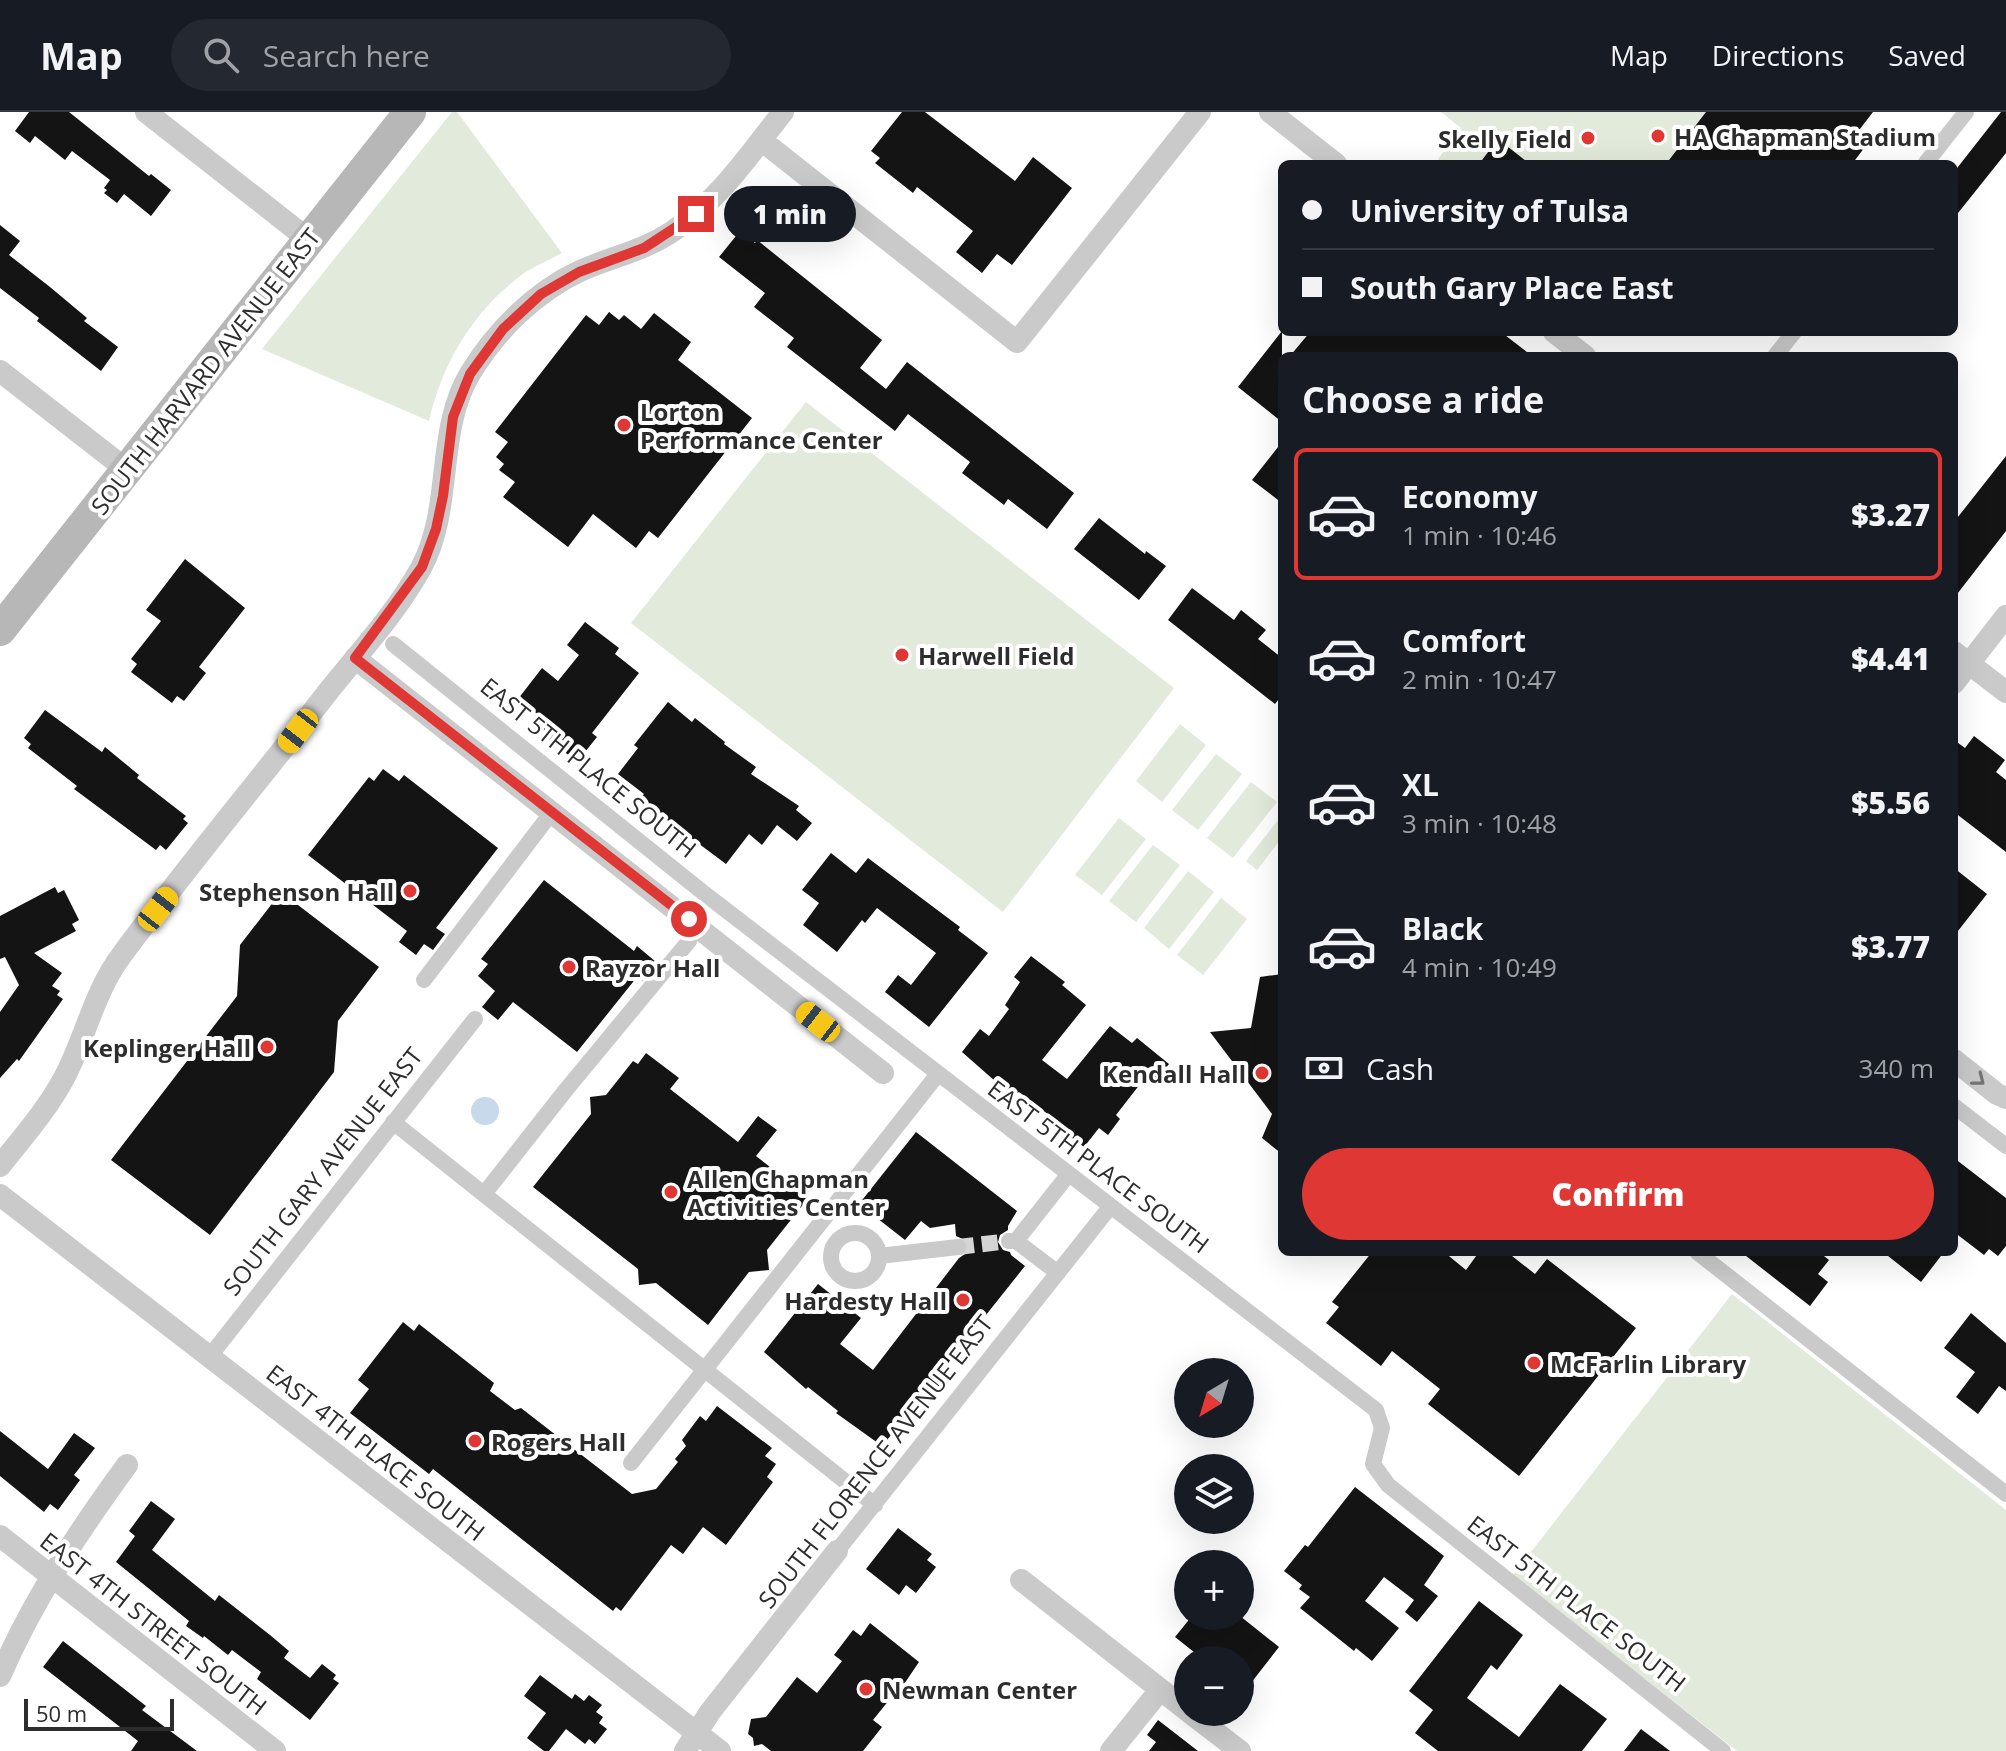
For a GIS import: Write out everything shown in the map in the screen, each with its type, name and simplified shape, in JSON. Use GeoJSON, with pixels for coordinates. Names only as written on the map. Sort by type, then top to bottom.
{"type":"FeatureCollection","features":[{"type":"Feature","properties":{"kind":"main road","name":"SOUTH HARVARD AVENUE EAST"},"geometry":{"type":"LineString","coordinates":[[0,630],[410,112]]}},
{"type":"Feature","properties":{"kind":"street"},"geometry":{"type":"LineString","coordinates":[[146,112],[309,240]]}},
{"type":"Feature","properties":{"kind":"street"},"geometry":{"type":"LineString","coordinates":[[0,1166],[42,1113],[64,1077],[109,973],[355,658],[422,567],[440,510],[453,417],[470,374],[503,329],[541,294],[566,279],[644,248],[671,232],[713,199],[783,112]]}},
{"type":"Feature","properties":{"kind":"street"},"geometry":{"type":"LineString","coordinates":[[761,140],[1017,342],[1200,112]]}},
{"type":"Feature","properties":{"kind":"street"},"geometry":{"type":"LineString","coordinates":[[1270,112],[1331,160]]}},
{"type":"Feature","properties":{"kind":"street"},"geometry":{"type":"LineString","coordinates":[[1928,160],[1966,112]]}},
{"type":"Feature","properties":{"kind":"street"},"geometry":{"type":"LineString","coordinates":[[1559,336],[1580,352]]}},
{"type":"Feature","properties":{"kind":"street"},"geometry":{"type":"LineString","coordinates":[[1778,352],[1791,336]]}},
{"type":"Feature","properties":{"kind":"street"},"geometry":{"type":"LineString","coordinates":[[0,371],[127,470]]}},
{"type":"Feature","properties":{"kind":"street"},"geometry":{"type":"LineString","coordinates":[[2006,616],[1962,658],[2006,692]]}},
{"type":"Feature","properties":{"kind":"street","name":"EAST 5TH PLACE SOUTH"},"geometry":{"type":"LineString","coordinates":[[393,644],[705,894],[1376,1410],[1382,1428],[1373,1464],[1388,1485],[1723,1751]]}},
{"type":"Feature","properties":{"kind":"street"},"geometry":{"type":"LineString","coordinates":[[355,658],[883,1073]]}},
{"type":"Feature","properties":{"kind":"street"},"geometry":{"type":"LineString","coordinates":[[424,980],[552,812]]}},
{"type":"Feature","properties":{"kind":"street"},"geometry":{"type":"LineString","coordinates":[[484,1194],[689,941]]}},
{"type":"Feature","properties":{"kind":"street","name":"SOUTH GARY AVENUE EAST"},"geometry":{"type":"LineString","coordinates":[[210,1356],[475,1019]]}},
{"type":"Feature","properties":{"kind":"street"},"geometry":{"type":"LineString","coordinates":[[1958,1063],[2006,1098]]}},
{"type":"Feature","properties":{"kind":"street"},"geometry":{"type":"LineString","coordinates":[[631,1463],[938,1074]]}},
{"type":"Feature","properties":{"kind":"street"},"geometry":{"type":"LineString","coordinates":[[1958,1109],[2006,1146]]}},
{"type":"Feature","properties":{"kind":"street"},"geometry":{"type":"LineString","coordinates":[[393,1122],[875,1505]]}},
{"type":"Feature","properties":{"kind":"street"},"geometry":{"type":"LineString","coordinates":[[1058,1273],[1013,1241],[1068,1175]]}},
{"type":"Feature","properties":{"kind":"street","name":"EAST 4TH PLACE SOUTH"},"geometry":{"type":"LineString","coordinates":[[0,1195],[210,1356],[691,1742],[720,1751]]}},
{"type":"Feature","properties":{"kind":"street","name":"SOUTH FLORENCE AVENUE EAST"},"geometry":{"type":"LineString","coordinates":[[691,1742],[710,1712],[1110,1207]]}},
{"type":"Feature","properties":{"kind":"street"},"geometry":{"type":"LineString","coordinates":[[815,1228],[835,1243]]}},
{"type":"Feature","properties":{"kind":"street"},"geometry":{"type":"LineString","coordinates":[[847,1234],[862,1234],[874,1242],[879,1256],[874,1272],[852,1281],[844,1279],[833,1266],[831,1258],[835,1243],[847,1234]]}},
{"type":"Feature","properties":{"kind":"street"},"geometry":{"type":"LineString","coordinates":[[879,1256],[958,1247]]}},
{"type":"Feature","properties":{"kind":"street"},"geometry":{"type":"LineString","coordinates":[[1702,1256],[2006,1494]]}},
{"type":"Feature","properties":{"kind":"street"},"geometry":{"type":"LineString","coordinates":[[0,1676],[50,1576],[127,1465]]}},
{"type":"Feature","properties":{"kind":"street","name":"EAST 4TH STREET SOUTH"},"geometry":{"type":"LineString","coordinates":[[0,1536],[275,1751]]}},
{"type":"Feature","properties":{"kind":"street"},"geometry":{"type":"LineString","coordinates":[[1021,1580],[1174,1701]]}},
{"type":"Feature","properties":{"kind":"street"},"geometry":{"type":"LineString","coordinates":[[1111,1751],[1160,1690]]}},
{"type":"Feature","properties":{"kind":"street"},"geometry":{"type":"LineString","coordinates":[[1207,1726],[1240,1751]]}},
{"type":"Feature","properties":{"kind":"green space"},"geometry":{"type":"Polygon","coordinates":[[[452,112],[457,112],[562,253],[519,277],[473,323],[442,380],[429,421],[262,349],[452,112]]]}},
{"type":"Feature","properties":{"kind":"green space","name":"HA Chapman Stadium"},"geometry":{"type":"Polygon","coordinates":[[[1441,112],[1873,112],[1857,134],[1868,143],[1855,160],[1525,160],[1498,139],[1482,160],[1439,160],[1461,128],[1441,112]]]}},
{"type":"Feature","properties":{"kind":"green space","name":"Harwell Field"},"geometry":{"type":"Polygon","coordinates":[[[806,402],[1174,688],[1003,912],[631,623],[806,402]]]}},
{"type":"Feature","properties":{"kind":"green space"},"geometry":{"type":"Polygon","coordinates":[[[1180,724],[1206,745],[1162,802],[1136,781],[1180,724]]]}},
{"type":"Feature","properties":{"kind":"green space"},"geometry":{"type":"Polygon","coordinates":[[[1216,754],[1242,774],[1198,830],[1172,810],[1216,754]]]}},
{"type":"Feature","properties":{"kind":"green space"},"geometry":{"type":"Polygon","coordinates":[[[1251,782],[1277,802],[1233,858],[1207,838],[1251,782]]]}},
{"type":"Feature","properties":{"kind":"green space"},"geometry":{"type":"Polygon","coordinates":[[[1119,818],[1146,839],[1102,895],[1075,875],[1119,818]]]}},
{"type":"Feature","properties":{"kind":"green space"},"geometry":{"type":"Polygon","coordinates":[[[1278,820],[1278,843],[1257,870],[1246,861],[1278,820]]]}},
{"type":"Feature","properties":{"kind":"green space"},"geometry":{"type":"Polygon","coordinates":[[[1153,845],[1180,865],[1136,922],[1109,901],[1153,845]]]}},
{"type":"Feature","properties":{"kind":"green space"},"geometry":{"type":"Polygon","coordinates":[[[1188,871],[1214,892],[1169,949],[1144,928],[1188,871]]]}},
{"type":"Feature","properties":{"kind":"green space"},"geometry":{"type":"Polygon","coordinates":[[[1221,898],[1247,919],[1203,975],[1177,955],[1221,898]]]}},
{"type":"Feature","properties":{"kind":"green space"},"geometry":{"type":"Polygon","coordinates":[[[1732,1294],[2006,1510],[2006,1751],[1737,1751],[1513,1575],[1732,1294]]]}},
{"type":"Feature","properties":{"kind":"water"},"geometry":{"type":"Polygon","coordinates":[[[485,1097],[495,1101],[499,1111],[495,1121],[485,1125],[475,1121],[471,1111],[475,1101],[485,1097]]]}},
{"type":"Feature","properties":{"kind":"building"},"geometry":{"type":"Polygon","coordinates":[[[29,112],[69,112],[171,190],[151,216],[124,194],[117,203],[104,193],[110,180],[72,151],[65,160],[35,136],[30,143],[15,131],[29,112]]]}},
{"type":"Feature","properties":{"kind":"building"},"geometry":{"type":"Polygon","coordinates":[[[902,112],[925,112],[1015,181],[1033,157],[1072,188],[1012,265],[997,254],[982,273],[956,252],[973,231],[917,187],[913,193],[875,163],[880,158],[871,151],[902,112]]]}},
{"type":"Feature","properties":{"kind":"building"},"geometry":{"type":"Polygon","coordinates":[[[1706,112],[1873,112],[1856,134],[1868,143],[1855,160],[1669,160],[1706,112]]]}},
{"type":"Feature","properties":{"kind":"building"},"geometry":{"type":"Polygon","coordinates":[[[2001,112],[2006,112],[2006,153],[1958,213],[1958,167],[2001,112]]]}},
{"type":"Feature","properties":{"kind":"building"},"geometry":{"type":"Polygon","coordinates":[[[1498,139],[1525,160],[1482,160],[1498,139]]]}},
{"type":"Feature","properties":{"kind":"building"},"geometry":{"type":"Polygon","coordinates":[[[0,225],[20,241],[9,255],[118,347],[101,371],[0,288],[0,225]]]}},
{"type":"Feature","properties":{"kind":"building"},"geometry":{"type":"Polygon","coordinates":[[[740,231],[755,243],[757,240],[882,340],[860,368],[886,389],[907,362],[1074,493],[1047,529],[1008,499],[1004,505],[962,473],[970,462],[908,414],[895,431],[787,347],[794,338],[754,307],[765,293],[719,257],[740,231]]]}},
{"type":"Feature","properties":{"kind":"building","name":"Lorton Performance Center"},"geometry":{"type":"Polygon","coordinates":[[[609,312],[619,320],[624,315],[641,329],[654,313],[691,342],[678,360],[752,418],[658,538],[649,531],[636,548],[593,514],[568,547],[503,497],[515,482],[499,470],[504,464],[496,457],[508,442],[495,432],[586,315],[599,325],[609,312]]]}},
{"type":"Feature","properties":{"kind":"building"},"geometry":{"type":"Polygon","coordinates":[[[1278,336],[1282,336],[1282,352],[1278,352],[1278,419],[1238,387],[1278,336]]]}},
{"type":"Feature","properties":{"kind":"building"},"geometry":{"type":"Polygon","coordinates":[[[1307,336],[1506,336],[1527,352],[1293,352],[1307,336]]]}},
{"type":"Feature","properties":{"kind":"building"},"geometry":{"type":"Polygon","coordinates":[[[1278,447],[1278,500],[1252,480],[1278,447]]]}},
{"type":"Feature","properties":{"kind":"building"},"geometry":{"type":"Polygon","coordinates":[[[2006,456],[2006,531],[1958,593],[1958,517],[2006,456]]]}},
{"type":"Feature","properties":{"kind":"building"},"geometry":{"type":"Polygon","coordinates":[[[1099,518],[1145,554],[1146,551],[1166,566],[1139,600],[1074,549],[1099,518]]]}},
{"type":"Feature","properties":{"kind":"building"},"geometry":{"type":"Polygon","coordinates":[[[185,559],[245,608],[199,667],[206,673],[184,701],[177,696],[172,703],[131,672],[137,664],[131,659],[161,621],[146,610],[185,559]]]}},
{"type":"Feature","properties":{"kind":"building"},"geometry":{"type":"Polygon","coordinates":[[[1192,588],[1234,620],[1241,610],[1266,630],[1258,639],[1278,655],[1278,700],[1275,704],[1168,620],[1192,588]]]}},
{"type":"Feature","properties":{"kind":"building"},"geometry":{"type":"Polygon","coordinates":[[[585,622],[619,648],[615,654],[639,673],[592,733],[597,737],[577,762],[540,732],[548,722],[518,699],[542,668],[558,681],[579,655],[567,645],[585,622]]]}},
{"type":"Feature","properties":{"kind":"building"},"geometry":{"type":"Polygon","coordinates":[[[668,702],[692,722],[695,718],[756,767],[751,774],[799,806],[796,810],[812,823],[797,841],[777,825],[762,845],[749,834],[726,864],[639,799],[644,794],[618,774],[638,748],[634,745],[668,702]]]}},
{"type":"Feature","properties":{"kind":"building"},"geometry":{"type":"Polygon","coordinates":[[[45,710],[102,752],[105,747],[139,775],[137,778],[186,816],[183,819],[188,823],[166,850],[160,845],[156,850],[74,789],[77,786],[28,748],[31,744],[24,738],[45,710]]]}},
{"type":"Feature","properties":{"kind":"building"},"geometry":{"type":"Polygon","coordinates":[[[1974,736],[2005,760],[1996,772],[2006,780],[2006,852],[1958,815],[1958,743],[1965,748],[1974,736]]]}},
{"type":"Feature","properties":{"kind":"building","name":"Stephenson Hall"},"geometry":{"type":"Polygon","coordinates":[[[383,769],[399,781],[404,775],[498,848],[436,928],[445,934],[433,950],[424,944],[416,955],[399,942],[407,931],[308,855],[369,777],[374,781],[383,769]]]}},
{"type":"Feature","properties":{"kind":"building"},"geometry":{"type":"Polygon","coordinates":[[[831,853],[856,873],[868,858],[960,927],[958,930],[988,953],[929,1027],[885,992],[898,975],[911,985],[936,953],[877,908],[865,923],[862,920],[837,952],[803,925],[819,903],[802,890],[831,853]]]}},
{"type":"Feature","properties":{"kind":"building"},"geometry":{"type":"Polygon","coordinates":[[[1958,871],[1987,894],[1958,931],[1958,871]]]}},
{"type":"Feature","properties":{"kind":"building","name":"Rayzor Hall"},"geometry":{"type":"Polygon","coordinates":[[[544,880],[634,951],[637,946],[656,962],[642,981],[637,977],[577,1052],[513,1002],[498,1020],[482,1007],[495,991],[478,976],[488,964],[481,959],[544,880]]]}},
{"type":"Feature","properties":{"kind":"building"},"geometry":{"type":"Polygon","coordinates":[[[55,887],[58,893],[64,890],[79,920],[72,924],[76,931],[34,953],[62,973],[52,986],[60,991],[57,995],[63,999],[19,1061],[17,1059],[0,1078],[0,1012],[19,985],[5,957],[0,959],[0,916],[55,887]]]}},
{"type":"Feature","properties":{"kind":"building","name":"Keplinger Hall"},"geometry":{"type":"Polygon","coordinates":[[[281,892],[379,967],[338,1021],[334,1072],[210,1235],[111,1160],[237,996],[240,945],[281,892]]]}},
{"type":"Feature","properties":{"kind":"building"},"geometry":{"type":"Polygon","coordinates":[[[1031,956],[1065,982],[1062,985],[1086,1005],[1042,1060],[1067,1079],[1110,1026],[1132,1043],[1137,1038],[1169,1064],[1153,1085],[1144,1079],[1116,1115],[1120,1119],[1108,1135],[1099,1128],[1084,1147],[1063,1131],[1066,1128],[1019,1092],[1012,1096],[962,1052],[980,1029],[989,1036],[1009,1009],[1005,1005],[1020,982],[1014,977],[1031,956]]]}},
{"type":"Feature","properties":{"kind":"building","name":"Kendall Hall"},"geometry":{"type":"Polygon","coordinates":[[[1278,975],[1278,1151],[1262,1138],[1272,1114],[1210,1032],[1251,1028],[1260,977],[1278,975]]]}},
{"type":"Feature","properties":{"kind":"building","name":"Allen Chapman Activities Center"},"geometry":{"type":"Polygon","coordinates":[[[646,1053],[679,1078],[670,1089],[738,1142],[758,1116],[777,1130],[756,1156],[809,1197],[767,1250],[769,1270],[749,1272],[708,1325],[656,1283],[639,1285],[638,1269],[533,1187],[591,1114],[590,1097],[606,1095],[633,1061],[638,1064],[646,1053]]]}},
{"type":"Feature","properties":{"kind":"building","name":"Hardesty Hall"},"geometry":{"type":"Polygon","coordinates":[[[916,1132],[1017,1211],[998,1242],[1003,1250],[1010,1252],[1025,1266],[938,1378],[945,1384],[923,1411],[916,1405],[882,1446],[836,1413],[838,1411],[808,1387],[806,1389],[764,1352],[818,1284],[861,1318],[840,1344],[873,1370],[959,1258],[968,1252],[967,1241],[956,1236],[955,1224],[930,1228],[921,1221],[905,1240],[859,1204],[916,1132]]]}},
{"type":"Feature","properties":{"kind":"building"},"geometry":{"type":"Polygon","coordinates":[[[1958,1161],[2006,1198],[2006,1246],[1998,1256],[1989,1249],[1984,1255],[1958,1235],[1958,1161]]]}},
{"type":"Feature","properties":{"kind":"building","name":"McFarlin Library"},"geometry":{"type":"Polygon","coordinates":[[[1369,1256],[1449,1256],[1466,1270],[1476,1256],[1512,1256],[1535,1274],[1547,1259],[1636,1328],[1519,1476],[1428,1404],[1440,1389],[1392,1351],[1381,1366],[1326,1323],[1339,1307],[1332,1302],[1369,1256]]]}},
{"type":"Feature","properties":{"kind":"building"},"geometry":{"type":"Polygon","coordinates":[[[1746,1256],[1824,1256],[1829,1260],[1818,1274],[1828,1282],[1810,1306],[1746,1256]]]}},
{"type":"Feature","properties":{"kind":"building"},"geometry":{"type":"Polygon","coordinates":[[[1888,1256],[1941,1256],[1921,1282],[1888,1256]]]}},
{"type":"Feature","properties":{"kind":"building"},"geometry":{"type":"Polygon","coordinates":[[[1971,1313],[2006,1343],[2006,1391],[1999,1386],[1978,1414],[1956,1397],[1975,1372],[1944,1348],[1971,1313]]]}},
{"type":"Feature","properties":{"kind":"building","name":"Rogers Hall"},"geometry":{"type":"Polygon","coordinates":[[[403,1322],[414,1331],[419,1324],[494,1383],[490,1391],[515,1410],[521,1408],[632,1494],[656,1489],[678,1462],[675,1459],[686,1446],[682,1440],[700,1416],[706,1421],[717,1406],[772,1448],[765,1456],[776,1464],[767,1477],[773,1482],[726,1545],[703,1527],[683,1554],[671,1545],[621,1611],[616,1607],[613,1611],[433,1469],[429,1474],[350,1413],[369,1389],[358,1380],[403,1322]]]}},
{"type":"Feature","properties":{"kind":"building"},"geometry":{"type":"Polygon","coordinates":[[[0,1431],[48,1469],[74,1433],[95,1448],[74,1475],[80,1480],[58,1510],[50,1504],[44,1512],[0,1476],[0,1431]]]}},
{"type":"Feature","properties":{"kind":"building"},"geometry":{"type":"Polygon","coordinates":[[[1355,1487],[1444,1556],[1424,1585],[1438,1596],[1417,1622],[1405,1612],[1414,1600],[1384,1577],[1365,1601],[1399,1628],[1372,1661],[1356,1648],[1354,1651],[1300,1608],[1310,1597],[1299,1589],[1302,1585],[1284,1571],[1305,1545],[1308,1547],[1355,1487]]]}},
{"type":"Feature","properties":{"kind":"building"},"geometry":{"type":"Polygon","coordinates":[[[151,1501],[175,1519],[152,1550],[215,1601],[219,1595],[270,1635],[289,1651],[284,1658],[310,1678],[322,1664],[336,1675],[333,1679],[339,1683],[310,1720],[257,1679],[261,1672],[232,1650],[228,1655],[186,1626],[189,1621],[116,1562],[135,1536],[129,1531],[151,1501]]]}},
{"type":"Feature","properties":{"kind":"building"},"geometry":{"type":"Polygon","coordinates":[[[898,1528],[932,1554],[927,1560],[936,1567],[916,1593],[906,1585],[899,1595],[866,1569],[898,1528]]]}},
{"type":"Feature","properties":{"kind":"building"},"geometry":{"type":"Polygon","coordinates":[[[1479,1601],[1523,1635],[1497,1670],[1491,1665],[1467,1698],[1519,1737],[1560,1684],[1607,1719],[1582,1751],[1438,1751],[1415,1733],[1433,1710],[1409,1691],[1479,1601]]]}},
{"type":"Feature","properties":{"kind":"building","name":"Newman Center"},"geometry":{"type":"Polygon","coordinates":[[[870,1623],[919,1662],[896,1696],[894,1694],[873,1720],[882,1727],[863,1751],[771,1751],[762,1744],[754,1746],[753,1738],[748,1734],[751,1719],[766,1717],[797,1677],[817,1693],[842,1661],[834,1655],[853,1630],[861,1636],[870,1623]]]}},
{"type":"Feature","properties":{"kind":"building"},"geometry":{"type":"Polygon","coordinates":[[[1254,1627],[1279,1647],[1254,1679],[1254,1646],[1186,1646],[1175,1637],[1181,1630],[1254,1630],[1254,1627]]]}},
{"type":"Feature","properties":{"kind":"building"},"geometry":{"type":"Polygon","coordinates":[[[63,1641],[146,1706],[142,1710],[197,1751],[131,1751],[138,1741],[43,1667],[63,1641]]]}},
{"type":"Feature","properties":{"kind":"building"},"geometry":{"type":"Polygon","coordinates":[[[540,1675],[572,1699],[575,1694],[584,1701],[589,1695],[602,1705],[596,1712],[603,1717],[599,1723],[607,1729],[595,1744],[589,1739],[585,1744],[566,1729],[549,1751],[544,1751],[527,1738],[546,1713],[524,1696],[540,1675]]]}},
{"type":"Feature","properties":{"kind":"building"},"geometry":{"type":"Polygon","coordinates":[[[1158,1720],[1198,1751],[1149,1751],[1156,1742],[1147,1735],[1158,1720]]]}},
{"type":"Feature","properties":{"kind":"building"},"geometry":{"type":"Polygon","coordinates":[[[1641,1729],[1670,1751],[1624,1751],[1641,1729]]]}},
{"type":"Feature","properties":{"kind":"tunnel"},"geometry":{"type":"LineString","coordinates":[[958,1247],[1009,1241]]}},
{"type":"Feature","properties":{"kind":"place","name":"HA Chapman Stadium"},"geometry":{"type":"Point","coordinates":[1658,136]}},
{"type":"Feature","properties":{"kind":"place","name":"Skelly Field"},"geometry":{"type":"Point","coordinates":[1588,138]}},
{"type":"Feature","properties":{"kind":"place","name":"Lorton Performance Center"},"geometry":{"type":"Point","coordinates":[624,425]}},
{"type":"Feature","properties":{"kind":"place","name":"Harwell Field"},"geometry":{"type":"Point","coordinates":[902,655]}},
{"type":"Feature","properties":{"kind":"place","name":"Stephenson Hall"},"geometry":{"type":"Point","coordinates":[410,891]}},
{"type":"Feature","properties":{"kind":"place","name":"Rayzor Hall"},"geometry":{"type":"Point","coordinates":[569,967]}},
{"type":"Feature","properties":{"kind":"place","name":"Keplinger Hall"},"geometry":{"type":"Point","coordinates":[267,1047]}},
{"type":"Feature","properties":{"kind":"place","name":"Kendall Hall"},"geometry":{"type":"Point","coordinates":[1262,1073]}},
{"type":"Feature","properties":{"kind":"place","name":"Allen Chapman Activities Center"},"geometry":{"type":"Point","coordinates":[671,1192]}},
{"type":"Feature","properties":{"kind":"place","name":"Hardesty Hall"},"geometry":{"type":"Point","coordinates":[963,1300]}},
{"type":"Feature","properties":{"kind":"place","name":"McFarlin Library"},"geometry":{"type":"Point","coordinates":[1534,1363]}},
{"type":"Feature","properties":{"kind":"place","name":"Rogers Hall"},"geometry":{"type":"Point","coordinates":[475,1441]}},
{"type":"Feature","properties":{"kind":"place","name":"Newman Center"},"geometry":{"type":"Point","coordinates":[866,1689]}},
{"type":"Feature","properties":{"kind":"route"},"geometry":{"type":"LineString","coordinates":[[689,919],[355,658],[422,567],[436,529],[443,496],[453,417],[470,374],[503,329],[541,294],[579,272],[644,248],[696,214]]}}]}
